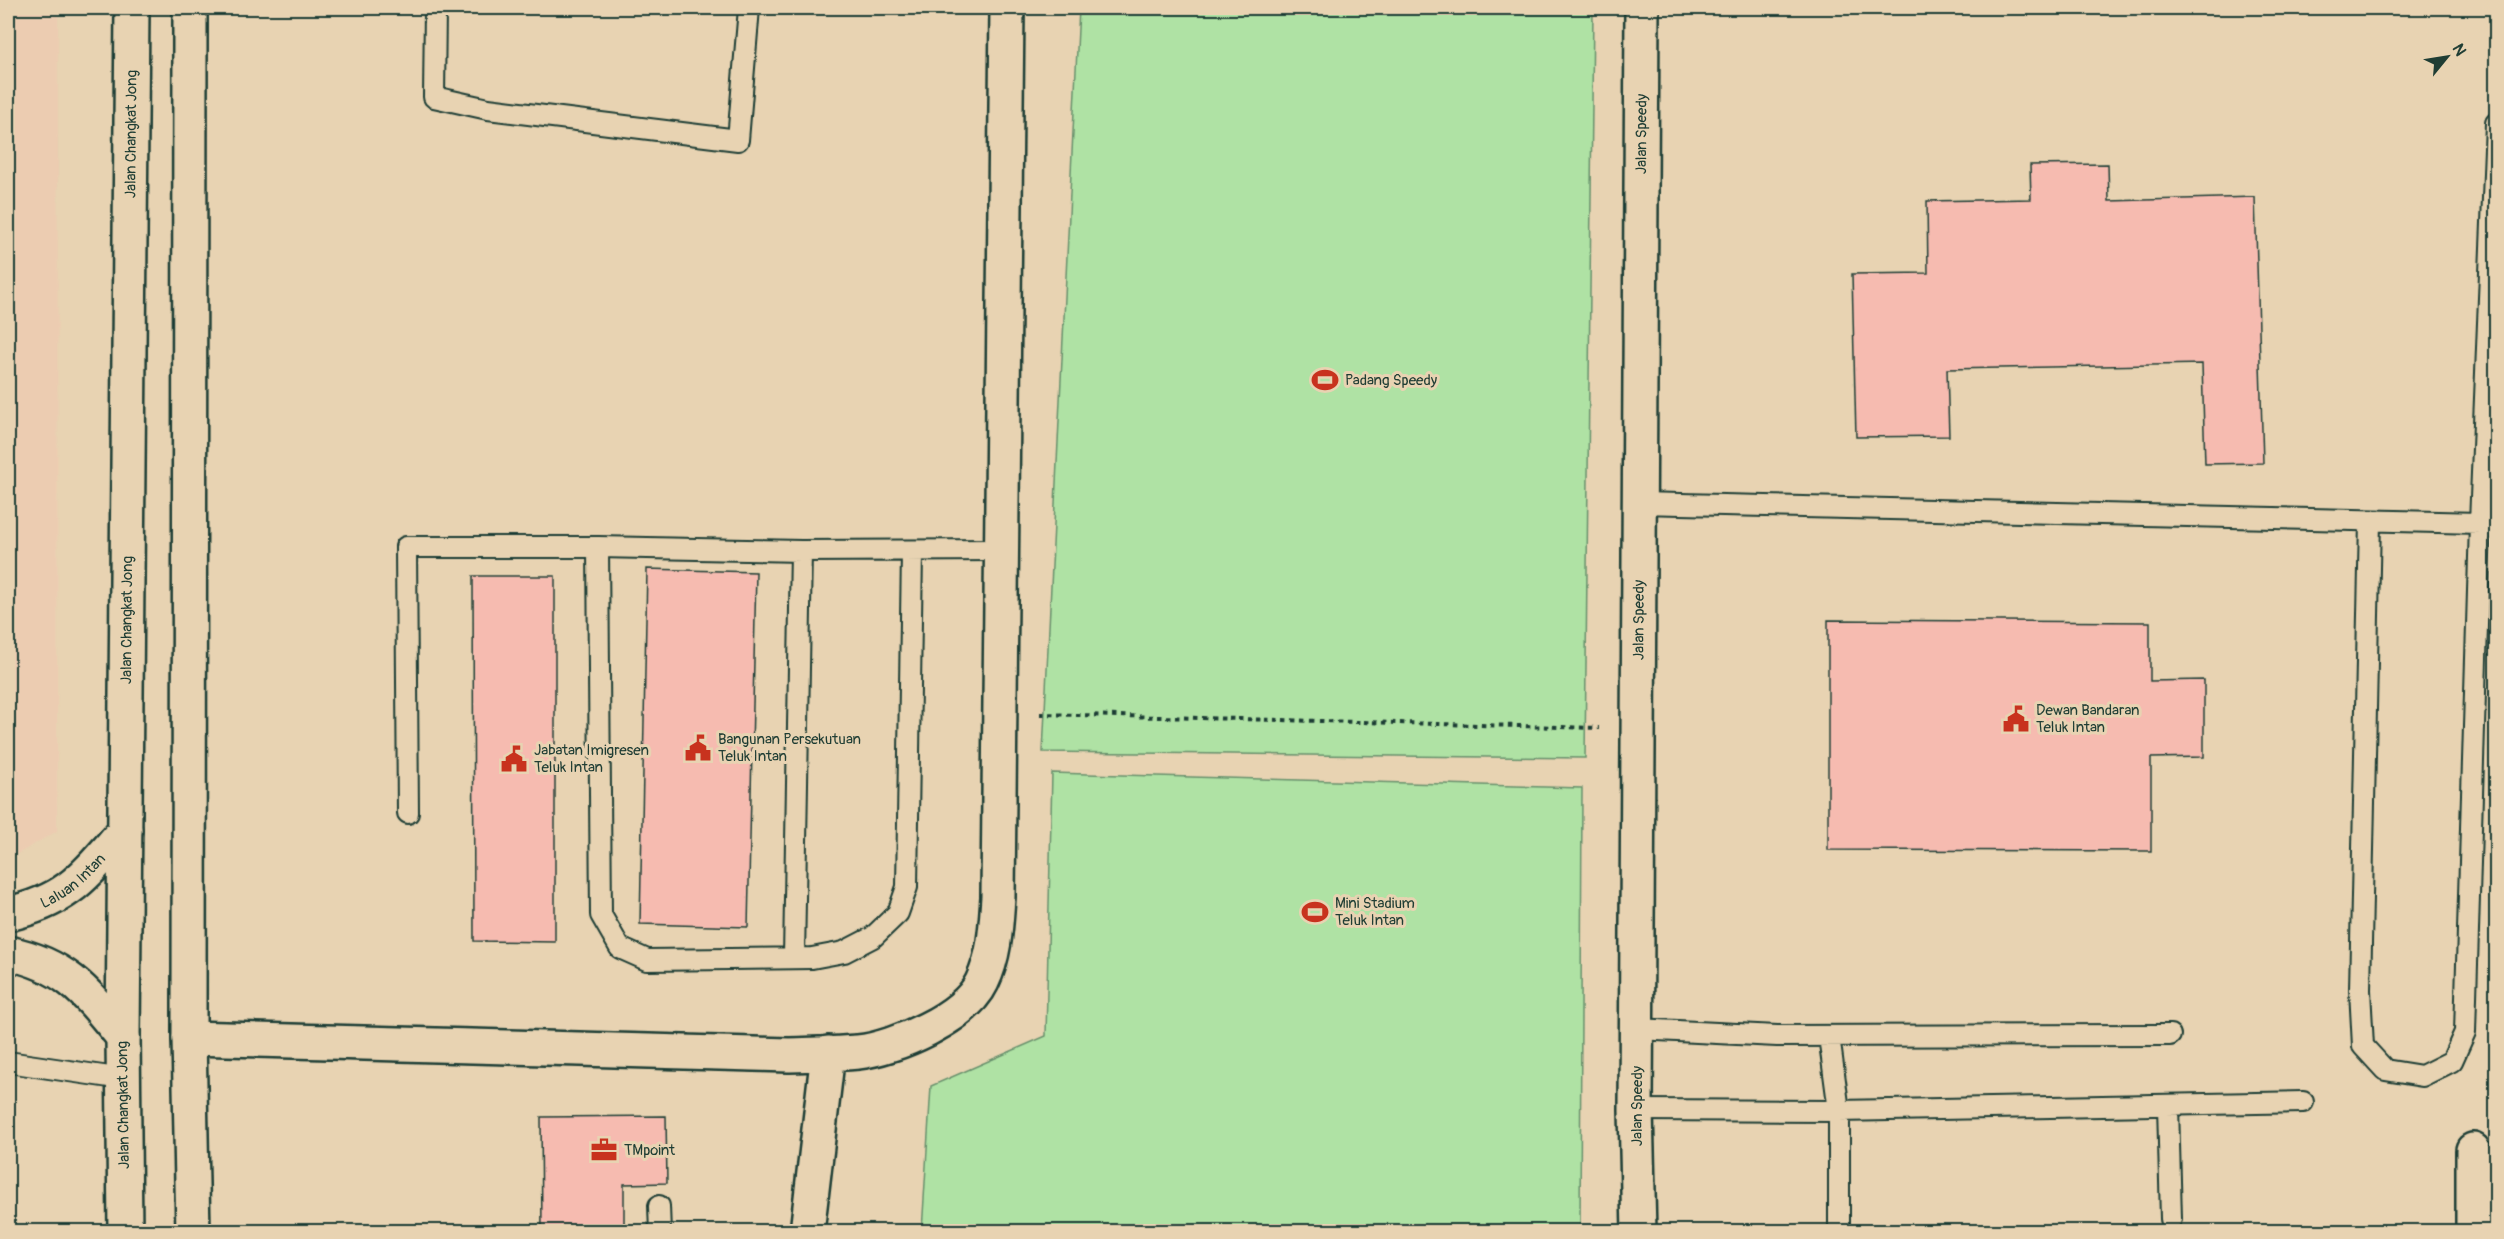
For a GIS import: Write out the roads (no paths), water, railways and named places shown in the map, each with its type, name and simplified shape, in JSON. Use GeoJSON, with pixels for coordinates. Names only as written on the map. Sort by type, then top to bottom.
{"type":"FeatureCollection","features":[{"type":"Feature","properties":{"kind":"main road","name":"Jalan Changkat Jong"},"geometry":{"type":"LineString","coordinates":[[125,1232],[123,1037],[132,8]]}},
{"type":"Feature","properties":{"kind":"main road"},"geometry":{"type":"LineString","coordinates":[[189,8],[189,1038],[193,1232]]}},
{"type":"Feature","properties":{"kind":"main road"},"geometry":{"type":"LineString","coordinates":[[189,1038],[789,1055],[860,1052],[914,1036],[956,1012],[982,984],[995,946],[998,897],[1007,8]]}},
{"type":"Feature","properties":{"kind":"main road","name":"Jalan Speedy"},"geometry":{"type":"LineString","coordinates":[[1639,1232],[1636,1110],[1642,8]]}},
{"type":"Feature","properties":{"kind":"main road","name":"Laluan Intan"},"geometry":{"type":"LineString","coordinates":[[8,914],[33,909],[59,897],[82,878],[125,830]]}},
{"type":"Feature","properties":{"kind":"main road"},"geometry":{"type":"LineString","coordinates":[[8,953],[40,961],[67,976],[90,997],[123,1037]]}},
{"type":"Feature","properties":{"kind":"main road"},"geometry":{"type":"LineString","coordinates":[[807,1232],[828,1053]]}},
{"type":"Feature","properties":{"kind":"main road"},"geometry":{"type":"LineString","coordinates":[[2473,1150],[2473,1232]]}},
{"type":"Feature","properties":{"kind":"lane"},"geometry":{"type":"LineString","coordinates":[[435,8],[434,97],[489,109],[738,140],[749,8]]}},
{"type":"Feature","properties":{"kind":"lane"},"geometry":{"type":"LineString","coordinates":[[2370,521],[2360,990],[2363,1046],[2385,1070],[2422,1076],[2452,1061],[2465,1032],[2480,523],[2496,123]]}},
{"type":"Feature","properties":{"kind":"lane"},"geometry":{"type":"LineString","coordinates":[[1639,503],[2480,523]]}},
{"type":"Feature","properties":{"kind":"lane"},"geometry":{"type":"LineString","coordinates":[[408,813],[406,547],[598,546],[912,552],[1001,550]]}},
{"type":"Feature","properties":{"kind":"lane"},"geometry":{"type":"LineString","coordinates":[[598,546],[601,915],[620,948],[646,960],[812,958],[844,952],[873,937],[898,913],[907,887],[912,552]]}},
{"type":"Feature","properties":{"kind":"lane"},"geometry":{"type":"LineString","coordinates":[[794,958],[801,551]]}},
{"type":"Feature","properties":{"kind":"lane"},"geometry":{"type":"LineString","coordinates":[[1637,1029],[1777,1036],[2170,1035]]}},
{"type":"Feature","properties":{"kind":"lane"},"geometry":{"type":"LineString","coordinates":[[1829,1036],[1839,1111],[1839,1232]]}},
{"type":"Feature","properties":{"kind":"lane"},"geometry":{"type":"LineString","coordinates":[[8,1062],[123,1079]]}},
{"type":"Feature","properties":{"kind":"lane"},"geometry":{"type":"LineString","coordinates":[[1636,1110],[1839,1111],[2302,1102]]}},
{"type":"Feature","properties":{"kind":"lane"},"geometry":{"type":"LineString","coordinates":[[2168,1105],[2171,1219]]}},
{"type":"Feature","properties":{"kind":"lane"},"geometry":{"type":"LineString","coordinates":[[659,1206],[660,1232]]}},
{"type":"Feature","properties":{"kind":"place","name":"Padang Speedy"},"geometry":{"type":"Point","coordinates":[1325,380]}},
{"type":"Feature","properties":{"kind":"place","name":"Dewan Bandaran Teluk Intan"},"geometry":{"type":"Point","coordinates":[2016,719]}},
{"type":"Feature","properties":{"kind":"place","name":"Bangunan Persekutuan Teluk Intan"},"geometry":{"type":"Point","coordinates":[698,748]}},
{"type":"Feature","properties":{"kind":"place","name":"Jabatan Imigresen Teluk Intan"},"geometry":{"type":"Point","coordinates":[514,759]}},
{"type":"Feature","properties":{"kind":"place","name":"Mini Stadium Teluk Intan"},"geometry":{"type":"Point","coordinates":[1315,912]}},
{"type":"Feature","properties":{"kind":"place","name":"TMpoint"},"geometry":{"type":"Point","coordinates":[604,1150]}}]}
